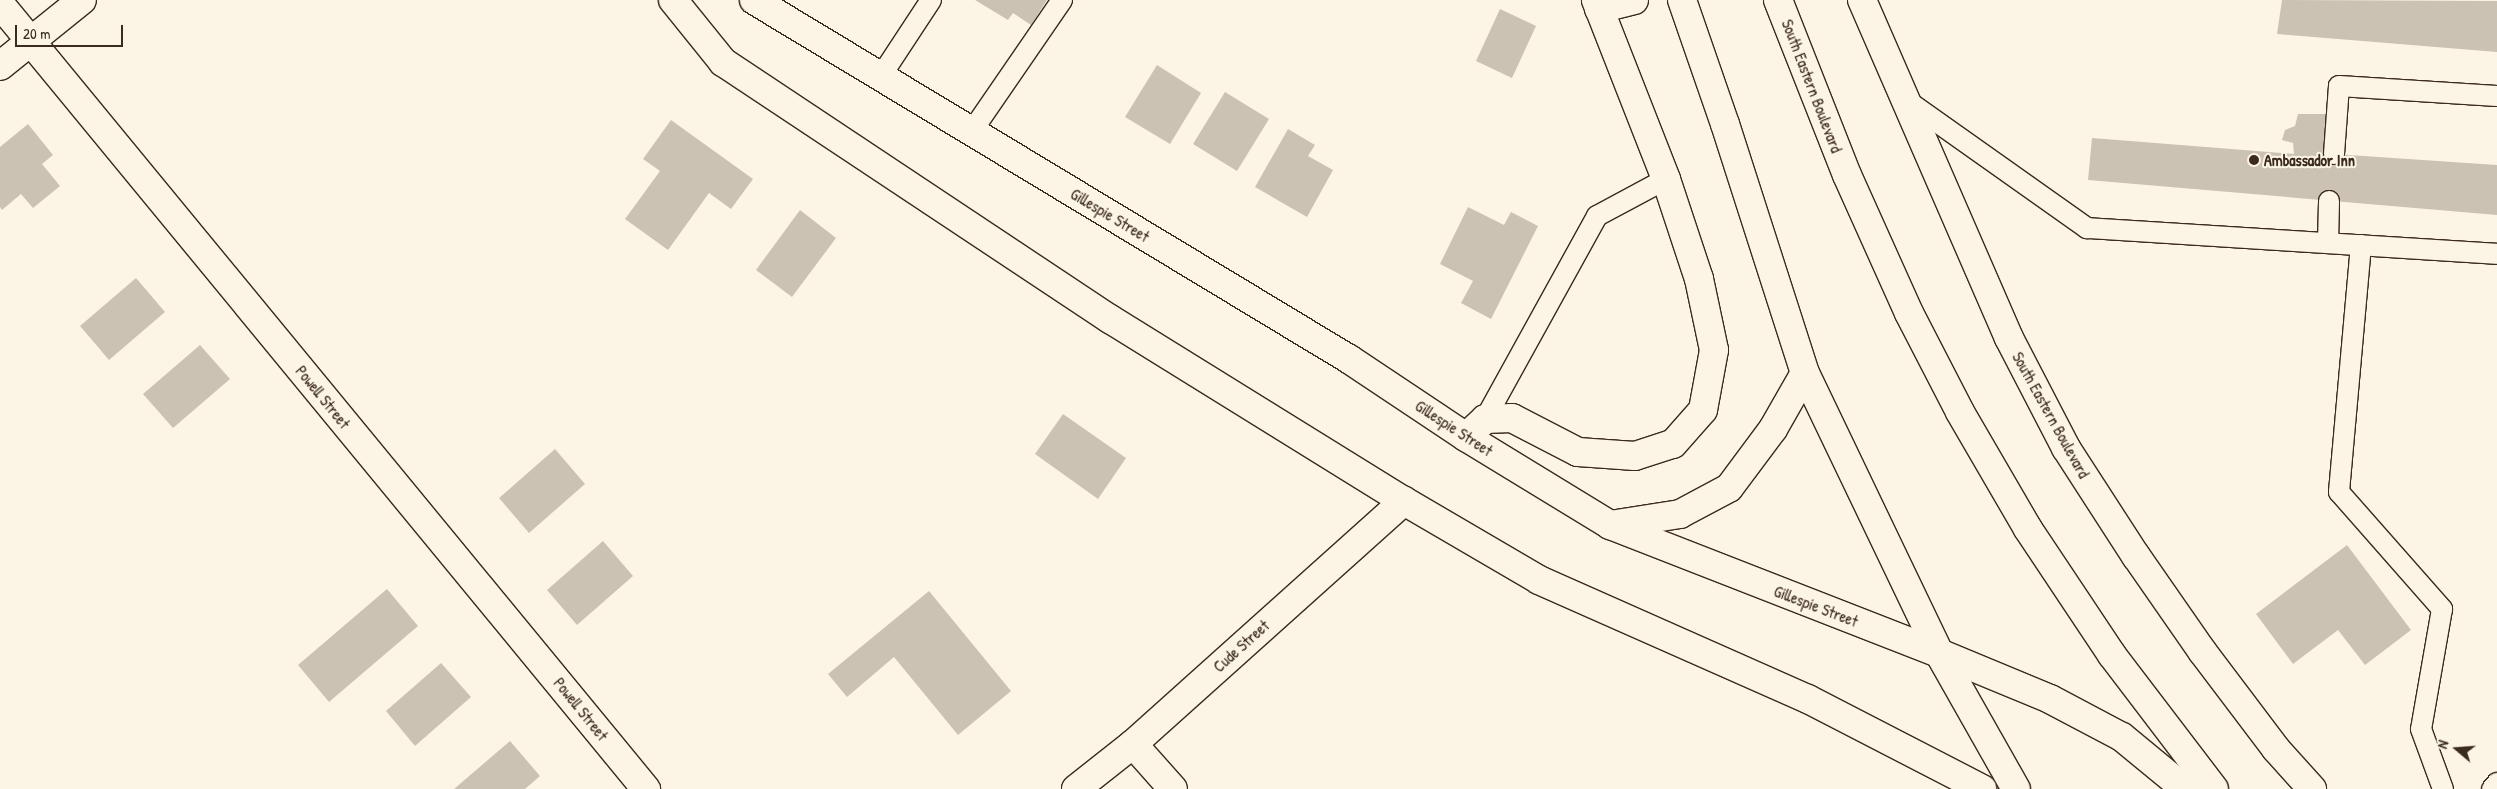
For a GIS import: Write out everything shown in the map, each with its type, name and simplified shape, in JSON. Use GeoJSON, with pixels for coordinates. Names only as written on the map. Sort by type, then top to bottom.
{"type":"FeatureCollection","features":[{"type":"Feature","properties":{"kind":"main road"},"geometry":{"type":"LineString","coordinates":[[0,66],[82,0]]}},
{"type":"Feature","properties":{"kind":"main road"},"geometry":{"type":"LineString","coordinates":[[674,0],[723,62],[1110,319],[1404,500],[1539,580],[1808,699],[1982,789]]}},
{"type":"Feature","properties":{"kind":"main road","name":"Gillespie Street"},"geometry":{"type":"LineString","coordinates":[[754,0],[1349,359],[1476,428],[1610,525],[1939,653],[2050,699],[2122,737],[2185,789]]}},
{"type":"Feature","properties":{"kind":"main road"},"geometry":{"type":"LineString","coordinates":[[1476,428],[1512,418],[1578,452],[1635,456],[1673,444],[1704,410],[1714,350],[1699,279],[1666,179],[1597,4],[1634,0]]}},
{"type":"Feature","properties":{"kind":"main road"},"geometry":{"type":"LineString","coordinates":[[1682,0],[1725,124],[1805,373],[1939,653],[2016,789]]}},
{"type":"Feature","properties":{"kind":"main road","name":"South Eastern Boulevard"},"geometry":{"type":"LineString","coordinates":[[1778,0],[1846,175],[1909,313],[1960,412],[2028,529],[2112,655],[2214,789]]}},
{"type":"Feature","properties":{"kind":"main road","name":"South Eastern Boulevard"},"geometry":{"type":"LineString","coordinates":[[1862,0],[2009,338],[2066,448],[2136,556],[2202,651],[2276,748],[2312,789]]}},
{"type":"Feature","properties":{"kind":"main road","name":"Powell Street"},"geometry":{"type":"LineString","coordinates":[[0,4],[646,789]]}},
{"type":"Feature","properties":{"kind":"main road"},"geometry":{"type":"LineString","coordinates":[[1610,525],[1680,514],[1729,488],[1773,429],[1805,373]]}},
{"type":"Feature","properties":{"kind":"main road","name":"Cude Street"},"geometry":{"type":"LineString","coordinates":[[1076,789],[1132,744],[1404,500]]}},
{"type":"Feature","properties":{"kind":"main road"},"geometry":{"type":"LineString","coordinates":[[1132,744],[1173,789]]}},
{"type":"Feature","properties":{"kind":"lane"},"geometry":{"type":"LineString","coordinates":[[881,76],[931,0]]}},
{"type":"Feature","properties":{"kind":"lane"},"geometry":{"type":"LineString","coordinates":[[972,131],[1062,0]]}},
{"type":"Feature","properties":{"kind":"lane"},"geometry":{"type":"LineString","coordinates":[[2334,154],[2339,86],[2497,96]]}},
{"type":"Feature","properties":{"kind":"lane"},"geometry":{"type":"LineString","coordinates":[[1905,99],[2087,228],[2497,254]]}},
{"type":"Feature","properties":{"kind":"lane"},"geometry":{"type":"LineString","coordinates":[[1476,428],[1597,216],[1666,179]]}},
{"type":"Feature","properties":{"kind":"lane"},"geometry":{"type":"LineString","coordinates":[[2328,243],[2330,201]]}},
{"type":"Feature","properties":{"kind":"lane"},"geometry":{"type":"LineString","coordinates":[[2361,245],[2339,492],[2442,609],[2422,729],[2443,789]]}},
{"type":"Feature","properties":{"kind":"lane"},"geometry":{"type":"LineString","coordinates":[[2492,789],[2497,783]]}},
{"type":"Feature","properties":{"kind":"building"},"geometry":{"type":"Polygon","coordinates":[[[975,0],[1047,0],[1031,25],[1013,13],[1008,20],[975,0]]]}},
{"type":"Feature","properties":{"kind":"building"},"geometry":{"type":"Polygon","coordinates":[[[2282,0],[2497,1],[2497,52],[2277,34],[2282,0]]]}},
{"type":"Feature","properties":{"kind":"building"},"geometry":{"type":"Polygon","coordinates":[[[1500,9],[1536,26],[1512,78],[1476,61],[1500,9]]]}},
{"type":"Feature","properties":{"kind":"building"},"geometry":{"type":"Polygon","coordinates":[[[1157,65],[1201,93],[1170,144],[1125,117],[1157,65]]]}},
{"type":"Feature","properties":{"kind":"building"},"geometry":{"type":"Polygon","coordinates":[[[1225,92],[1269,119],[1237,171],[1193,144],[1225,92]]]}},
{"type":"Feature","properties":{"kind":"building","name":"Ambassador Inn"},"geometry":{"type":"Polygon","coordinates":[[[2298,114],[2331,114],[2334,154],[2497,165],[2497,215],[2088,180],[2092,138],[2294,154],[2293,143],[2282,140],[2285,130],[2295,126],[2298,114]]]}},
{"type":"Feature","properties":{"kind":"building"},"geometry":{"type":"Polygon","coordinates":[[[671,120],[753,179],[731,209],[709,193],[668,250],[625,219],[660,171],[643,159],[671,120]]]}},
{"type":"Feature","properties":{"kind":"building"},"geometry":{"type":"Polygon","coordinates":[[[28,124],[53,155],[42,164],[60,186],[33,208],[21,194],[2,210],[0,207],[0,147],[28,124]]]}},
{"type":"Feature","properties":{"kind":"building"},"geometry":{"type":"Polygon","coordinates":[[[1288,129],[1315,145],[1308,156],[1333,170],[1307,217],[1255,187],[1288,129]]]}},
{"type":"Feature","properties":{"kind":"building"},"geometry":{"type":"Polygon","coordinates":[[[1468,207],[1504,225],[1511,212],[1538,226],[1491,319],[1461,303],[1473,281],[1440,264],[1468,207]]]}},
{"type":"Feature","properties":{"kind":"building"},"geometry":{"type":"Polygon","coordinates":[[[800,210],[836,238],[792,297],[756,270],[800,210]]]}},
{"type":"Feature","properties":{"kind":"building"},"geometry":{"type":"Polygon","coordinates":[[[136,278],[165,312],[109,360],[80,326],[136,278]]]}},
{"type":"Feature","properties":{"kind":"building"},"geometry":{"type":"Polygon","coordinates":[[[200,345],[230,379],[173,428],[143,394],[200,345]]]}},
{"type":"Feature","properties":{"kind":"building"},"geometry":{"type":"Polygon","coordinates":[[[1063,414],[1126,458],[1098,499],[1035,454],[1063,414]]]}},
{"type":"Feature","properties":{"kind":"building"},"geometry":{"type":"Polygon","coordinates":[[[555,449],[585,484],[529,533],[499,498],[555,449]]]}},
{"type":"Feature","properties":{"kind":"building"},"geometry":{"type":"Polygon","coordinates":[[[603,541],[633,576],[577,625],[547,590],[603,541]]]}},
{"type":"Feature","properties":{"kind":"building"},"geometry":{"type":"Polygon","coordinates":[[[2347,545],[2411,630],[2365,665],[2338,630],[2293,664],[2256,614],[2347,545]]]}},
{"type":"Feature","properties":{"kind":"building"},"geometry":{"type":"Polygon","coordinates":[[[387,589],[418,626],[329,702],[298,665],[387,589]]]}},
{"type":"Feature","properties":{"kind":"building"},"geometry":{"type":"Polygon","coordinates":[[[929,591],[1011,691],[958,735],[894,657],[847,697],[828,674],[929,591]]]}},
{"type":"Feature","properties":{"kind":"building"},"geometry":{"type":"Polygon","coordinates":[[[441,663],[471,697],[415,746],[386,711],[441,663]]]}},
{"type":"Feature","properties":{"kind":"building"},"geometry":{"type":"Polygon","coordinates":[[[510,741],[540,776],[525,789],[454,789],[510,741]]]}},
{"type":"Feature","properties":{"kind":"place","name":"Ambassador Inn"},"geometry":{"type":"Point","coordinates":[2254,160]}}]}
